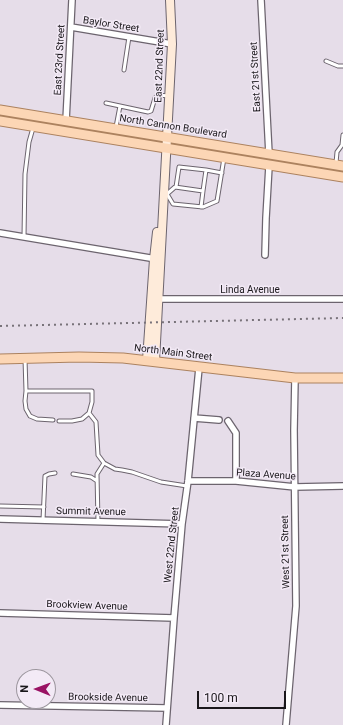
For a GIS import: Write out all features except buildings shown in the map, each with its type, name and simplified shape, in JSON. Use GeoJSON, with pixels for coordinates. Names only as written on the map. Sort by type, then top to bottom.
{"type":"FeatureCollection","features":[{"type":"Feature","properties":{"kind":"main road","name":"East 22nd Street"},"geometry":{"type":"LineString","coordinates":[[151,361],[157,260],[163,228],[163,204],[165,194],[172,44],[170,0]]}},
{"type":"Feature","properties":{"kind":"main road","name":"North Cannon Boulevard"},"geometry":{"type":"LineString","coordinates":[[0,110],[340,165]]}},
{"type":"Feature","properties":{"kind":"main road"},"geometry":{"type":"LineString","coordinates":[[0,122],[33,126],[343,178]]}},
{"type":"Feature","properties":{"kind":"main road","name":"East 22nd Street"},"geometry":{"type":"LineString","coordinates":[[151,361],[158,299],[157,260]]}},
{"type":"Feature","properties":{"kind":"main road","name":"North Main Street"},"geometry":{"type":"LineString","coordinates":[[0,359],[79,357],[123,358],[295,378],[343,378]]}},
{"type":"Feature","properties":{"kind":"street","name":"East 23rd Street"},"geometry":{"type":"LineString","coordinates":[[66,121],[72,0]]}},
{"type":"Feature","properties":{"kind":"street","name":"East 21st Street"},"geometry":{"type":"LineString","coordinates":[[261,0],[269,154]]}},
{"type":"Feature","properties":{"kind":"street","name":"Baylor Street"},"geometry":{"type":"LineString","coordinates":[[71,28],[172,44]]}},
{"type":"Feature","properties":{"kind":"street"},"geometry":{"type":"LineString","coordinates":[[265,255],[270,166]]}},
{"type":"Feature","properties":{"kind":"street"},"geometry":{"type":"LineString","coordinates":[[0,233],[157,260]]}},
{"type":"Feature","properties":{"kind":"street","name":"Linda Avenue"},"geometry":{"type":"LineString","coordinates":[[158,299],[343,299]]}},
{"type":"Feature","properties":{"kind":"street","name":"West 22nd Street"},"geometry":{"type":"LineString","coordinates":[[166,725],[182,524],[188,484],[199,368]]}},
{"type":"Feature","properties":{"kind":"street","name":"West 21st Street"},"geometry":{"type":"LineString","coordinates":[[286,725],[296,606],[294,430],[295,378]]}},
{"type":"Feature","properties":{"kind":"street"},"geometry":{"type":"LineString","coordinates":[[194,418],[219,420]]}},
{"type":"Feature","properties":{"kind":"street"},"geometry":{"type":"LineString","coordinates":[[228,421],[236,433],[236,481]]}},
{"type":"Feature","properties":{"kind":"street","name":"Plaza Avenue"},"geometry":{"type":"LineString","coordinates":[[188,484],[236,481],[295,487],[343,486]]}},
{"type":"Feature","properties":{"kind":"street","name":"Summit Avenue"},"geometry":{"type":"LineString","coordinates":[[0,519],[182,524]]}},
{"type":"Feature","properties":{"kind":"street","name":"Brookview Avenue"},"geometry":{"type":"LineString","coordinates":[[0,613],[174,618]]}},
{"type":"Feature","properties":{"kind":"street","name":"Brookside Avenue"},"geometry":{"type":"LineString","coordinates":[[0,705],[168,708]]}},
{"type":"Feature","properties":{"kind":"lane"},"geometry":{"type":"LineString","coordinates":[[124,70],[129,37]]}},
{"type":"Feature","properties":{"kind":"lane"},"geometry":{"type":"LineString","coordinates":[[326,61],[338,66],[343,66]]}},
{"type":"Feature","properties":{"kind":"lane"},"geometry":{"type":"LineString","coordinates":[[106,103],[148,112],[151,111],[155,98],[158,95],[169,96]]}},
{"type":"Feature","properties":{"kind":"lane"},"geometry":{"type":"LineString","coordinates":[[116,129],[120,106]]}},
{"type":"Feature","properties":{"kind":"lane"},"geometry":{"type":"LineString","coordinates":[[24,237],[25,174],[29,142],[33,126]]}},
{"type":"Feature","properties":{"kind":"lane"},"geometry":{"type":"LineString","coordinates":[[340,165],[337,152],[342,145],[343,135]]}},
{"type":"Feature","properties":{"kind":"lane"},"geometry":{"type":"LineString","coordinates":[[203,191],[175,187],[165,194],[173,204],[203,207],[217,201],[224,158]]}},
{"type":"Feature","properties":{"kind":"lane"},"geometry":{"type":"LineString","coordinates":[[176,187],[179,167],[222,173]]}},
{"type":"Feature","properties":{"kind":"lane"},"geometry":{"type":"LineString","coordinates":[[201,207],[206,170]]}},
{"type":"Feature","properties":{"kind":"lane"},"geometry":{"type":"LineString","coordinates":[[25,358],[26,391],[24,401],[26,409],[30,416],[37,419],[53,420]]}},
{"type":"Feature","properties":{"kind":"lane"},"geometry":{"type":"LineString","coordinates":[[26,391],[92,391],[92,402],[89,413],[82,419],[59,421]]}},
{"type":"Feature","properties":{"kind":"lane"},"geometry":{"type":"LineString","coordinates":[[89,413],[96,422],[98,455],[104,463],[115,470],[132,472],[161,482],[188,484]]}},
{"type":"Feature","properties":{"kind":"lane"},"geometry":{"type":"LineString","coordinates":[[98,522],[97,474],[104,463]]}},
{"type":"Feature","properties":{"kind":"lane"},"geometry":{"type":"LineString","coordinates":[[43,520],[45,476],[55,473]]}},
{"type":"Feature","properties":{"kind":"lane"},"geometry":{"type":"LineString","coordinates":[[74,474],[91,477],[97,481]]}},
{"type":"Feature","properties":{"kind":"lane"},"geometry":{"type":"LineString","coordinates":[[0,506],[44,506]]}},
{"type":"Feature","properties":{"kind":"railway"},"geometry":{"type":"LineString","coordinates":[[0,326],[343,318]]}}]}
